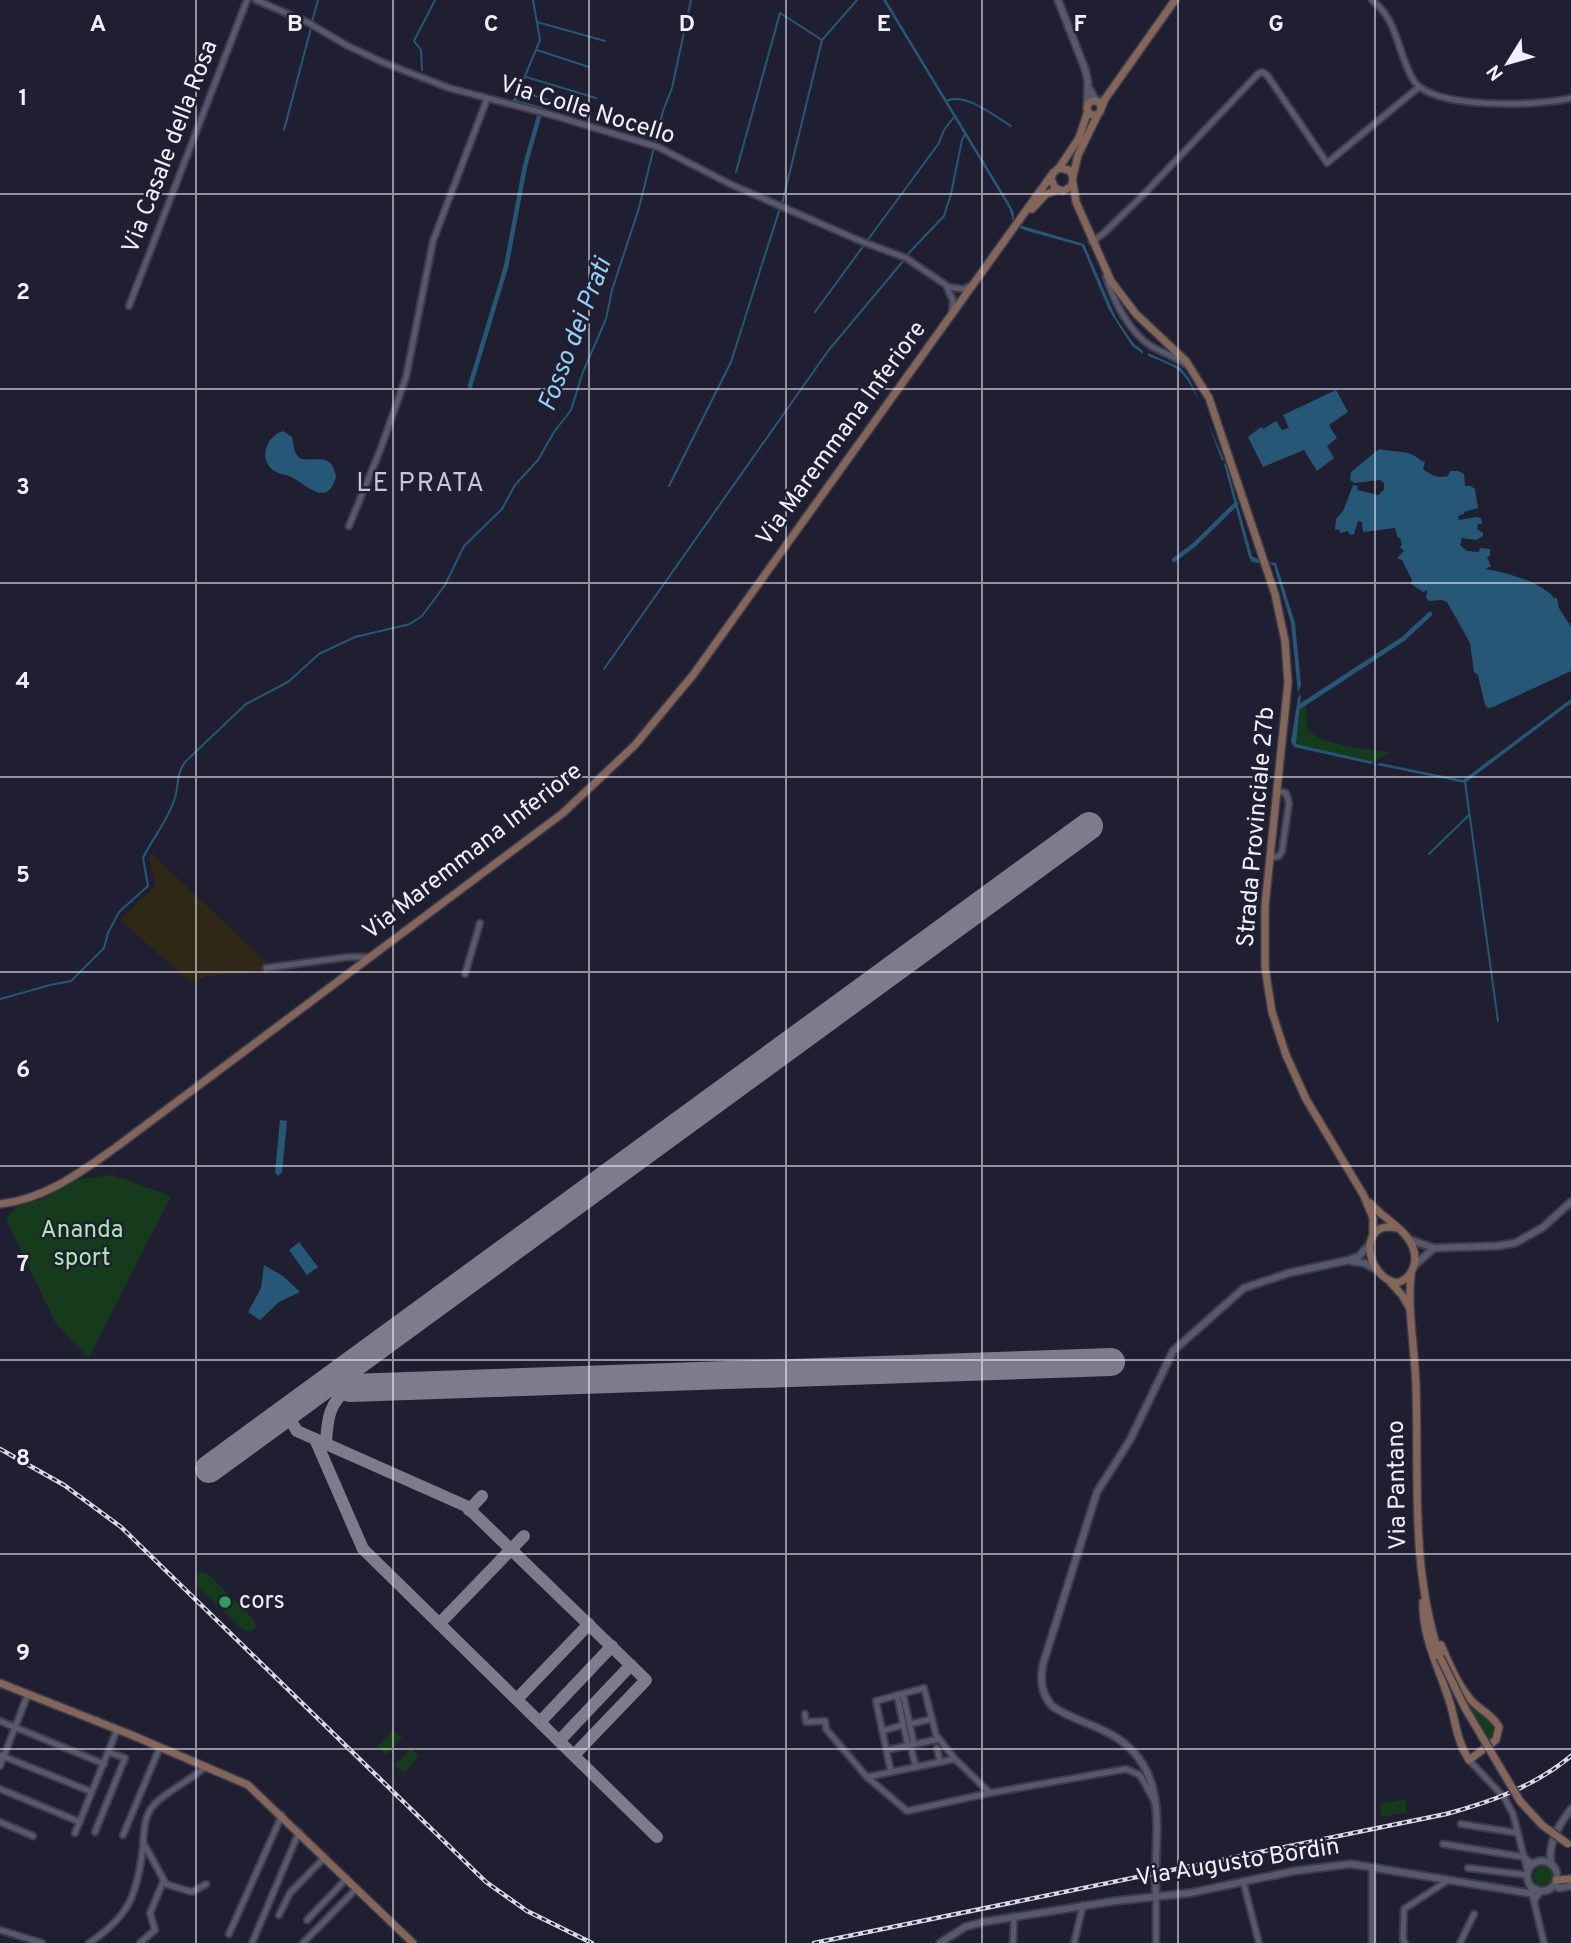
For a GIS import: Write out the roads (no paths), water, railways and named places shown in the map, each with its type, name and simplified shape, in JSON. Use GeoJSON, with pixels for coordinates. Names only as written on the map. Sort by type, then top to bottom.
{"type":"FeatureCollection","features":[{"type":"Feature","properties":{"kind":"main road"},"geometry":{"type":"LineString","coordinates":[[1100,106],[1092,101],[1088,108],[1093,115],[1100,106],[1175,0]]}},
{"type":"Feature","properties":{"kind":"main road"},"geometry":{"type":"LineString","coordinates":[[1061,190],[1069,188],[1073,180],[1080,150],[1100,106]]}},
{"type":"Feature","properties":{"kind":"main road","name":"Via Maremmana Inferiore"},"geometry":{"type":"LineString","coordinates":[[0,1203],[30,1198],[73,1177],[544,828],[635,745],[709,653],[1056,171],[1079,138],[1088,108]]}},
{"type":"Feature","properties":{"kind":"main road"},"geometry":{"type":"LineString","coordinates":[[1076,202],[1052,183],[1056,171],[1069,170],[1076,202],[1103,268],[1130,307],[1193,371]]}},
{"type":"Feature","properties":{"kind":"main road","name":"Via Maremmana Inferiore"},"geometry":{"type":"LineString","coordinates":[[1020,219],[1044,196],[1061,190]]}},
{"type":"Feature","properties":{"kind":"main road","name":"Strada Provinciale 27b"},"geometry":{"type":"LineString","coordinates":[[1193,371],[1216,414],[1265,562],[1286,641],[1288,683],[1265,906],[1265,967],[1278,1033],[1306,1099],[1364,1196]]}},
{"type":"Feature","properties":{"kind":"main road"},"geometry":{"type":"LineString","coordinates":[[1364,1196],[1382,1217],[1408,1239],[1415,1265],[1411,1274],[1397,1283],[1387,1279]]}},
{"type":"Feature","properties":{"kind":"main road"},"geometry":{"type":"LineString","coordinates":[[1364,1196],[1374,1218],[1370,1244],[1372,1260],[1377,1271],[1402,1295],[1411,1311]]}},
{"type":"Feature","properties":{"kind":"main road"},"geometry":{"type":"LineString","coordinates":[[1373,1235],[1383,1227],[1397,1228]]}},
{"type":"Feature","properties":{"kind":"main road","name":"Via Pantano"},"geometry":{"type":"LineString","coordinates":[[1411,1274],[1418,1538],[1430,1621],[1440,1657],[1465,1708],[1520,1801],[1542,1825],[1569,1845]]}},
{"type":"Feature","properties":{"kind":"main road"},"geometry":{"type":"LineString","coordinates":[[1423,1587],[1427,1638],[1450,1703],[1458,1740],[1469,1760],[1496,1740],[1499,1727],[1463,1690],[1430,1621]]}},
{"type":"Feature","properties":{"kind":"main road"},"geometry":{"type":"LineString","coordinates":[[0,1683],[160,1746],[248,1785],[413,1943]]}},
{"type":"Feature","properties":{"kind":"main road"},"geometry":{"type":"LineString","coordinates":[[1555,1882],[1571,1879]]}},
{"type":"Feature","properties":{"kind":"street","name":"Via Casale della Rosa"},"geometry":{"type":"LineString","coordinates":[[129,306],[247,0]]}},
{"type":"Feature","properties":{"kind":"street","name":"Via Colle Nocello"},"geometry":{"type":"LineString","coordinates":[[256,0],[306,22],[382,62],[449,88],[540,111],[658,147],[730,184],[906,258],[958,293],[962,299]]}},
{"type":"Feature","properties":{"kind":"street"},"geometry":{"type":"LineString","coordinates":[[1058,0],[1084,65],[1091,94],[1100,106]]}},
{"type":"Feature","properties":{"kind":"street"},"geometry":{"type":"LineString","coordinates":[[1373,0],[1388,17],[1413,79],[1419,87],[1439,97],[1454,101],[1536,103],[1571,98]]}},
{"type":"Feature","properties":{"kind":"street"},"geometry":{"type":"LineString","coordinates":[[1092,242],[1143,195],[1249,81],[1262,72],[1267,75],[1327,163],[1419,87]]}},
{"type":"Feature","properties":{"kind":"street"},"geometry":{"type":"LineString","coordinates":[[1088,82],[1088,108]]}},
{"type":"Feature","properties":{"kind":"street"},"geometry":{"type":"LineString","coordinates":[[349,526],[381,448],[405,377],[433,241],[487,99]]}},
{"type":"Feature","properties":{"kind":"street"},"geometry":{"type":"LineString","coordinates":[[1103,268],[1112,294],[1140,337],[1193,371]]}},
{"type":"Feature","properties":{"kind":"street"},"geometry":{"type":"LineString","coordinates":[[951,314],[953,302],[948,287],[963,289],[972,285]]}},
{"type":"Feature","properties":{"kind":"street"},"geometry":{"type":"LineString","coordinates":[[1151,346],[1159,335]]}},
{"type":"Feature","properties":{"kind":"street"},"geometry":{"type":"LineString","coordinates":[[1270,858],[1279,856],[1282,851],[1289,803],[1286,793],[1277,791]]}},
{"type":"Feature","properties":{"kind":"street"},"geometry":{"type":"LineString","coordinates":[[465,974],[480,923]]}},
{"type":"Feature","properties":{"kind":"street"},"geometry":{"type":"LineString","coordinates":[[266,968],[348,957],[369,957]]}},
{"type":"Feature","properties":{"kind":"street"},"geometry":{"type":"LineString","coordinates":[[1408,1239],[1434,1248],[1488,1247],[1516,1243],[1542,1228],[1571,1202]]}},
{"type":"Feature","properties":{"kind":"street"},"geometry":{"type":"LineString","coordinates":[[1349,1261],[1361,1254],[1370,1244]]}},
{"type":"Feature","properties":{"kind":"street"},"geometry":{"type":"LineString","coordinates":[[1415,1265],[1434,1248]]}},
{"type":"Feature","properties":{"kind":"street"},"geometry":{"type":"LineString","coordinates":[[1156,1943],[1154,1874],[1157,1804],[1149,1774],[1128,1747],[1113,1736],[1056,1709],[1046,1699],[1041,1687],[1043,1664],[1091,1508],[1104,1480],[1132,1436],[1168,1359],[1188,1335],[1231,1297],[1247,1286],[1299,1271],[1349,1261],[1364,1263],[1377,1271]]}},
{"type":"Feature","properties":{"kind":"street"},"geometry":{"type":"LineString","coordinates":[[891,1772],[876,1700],[924,1688],[939,1739],[955,1759],[993,1793]]}},
{"type":"Feature","properties":{"kind":"street"},"geometry":{"type":"LineString","coordinates":[[0,1766],[28,1694]]}},
{"type":"Feature","properties":{"kind":"street"},"geometry":{"type":"LineString","coordinates":[[900,1694],[911,1745]]}},
{"type":"Feature","properties":{"kind":"street"},"geometry":{"type":"LineString","coordinates":[[805,1714],[806,1722],[825,1721],[826,1729],[867,1776],[907,1811],[1126,1769],[1140,1774],[1157,1804]]}},
{"type":"Feature","properties":{"kind":"street"},"geometry":{"type":"LineString","coordinates":[[882,1731],[932,1719]]}},
{"type":"Feature","properties":{"kind":"street"},"geometry":{"type":"LineString","coordinates":[[0,1721],[104,1764]]}},
{"type":"Feature","properties":{"kind":"street"},"geometry":{"type":"LineString","coordinates":[[75,1833],[117,1730]]}},
{"type":"Feature","properties":{"kind":"street"},"geometry":{"type":"LineString","coordinates":[[887,1750],[939,1739]]}},
{"type":"Feature","properties":{"kind":"street"},"geometry":{"type":"LineString","coordinates":[[123,1835],[160,1746]]}},
{"type":"Feature","properties":{"kind":"street"},"geometry":{"type":"LineString","coordinates":[[937,1748],[940,1762]]}},
{"type":"Feature","properties":{"kind":"street"},"geometry":{"type":"LineString","coordinates":[[95,1832],[125,1758],[108,1752]]}},
{"type":"Feature","properties":{"kind":"street"},"geometry":{"type":"LineString","coordinates":[[912,1752],[916,1767]]}},
{"type":"Feature","properties":{"kind":"street"},"geometry":{"type":"LineString","coordinates":[[2,1756],[92,1792]]}},
{"type":"Feature","properties":{"kind":"street"},"geometry":{"type":"LineString","coordinates":[[867,1776],[955,1759]]}},
{"type":"Feature","properties":{"kind":"street"},"geometry":{"type":"LineString","coordinates":[[1469,1760],[1503,1796],[1513,1814],[1527,1874],[1535,1889],[1534,1903],[1544,1943]]}},
{"type":"Feature","properties":{"kind":"street"},"geometry":{"type":"LineString","coordinates":[[89,1943],[107,1930],[130,1904],[146,1818],[154,1805],[206,1766]]}},
{"type":"Feature","properties":{"kind":"street"},"geometry":{"type":"LineString","coordinates":[[0,1789],[80,1822]]}},
{"type":"Feature","properties":{"kind":"street"},"geometry":{"type":"LineString","coordinates":[[1527,1874],[1532,1865],[1549,1852],[1556,1832],[1571,1809]]}},
{"type":"Feature","properties":{"kind":"street"},"geometry":{"type":"LineString","coordinates":[[229,1934],[282,1815]]}},
{"type":"Feature","properties":{"kind":"street"},"geometry":{"type":"LineString","coordinates":[[0,1822],[33,1836]]}},
{"type":"Feature","properties":{"kind":"street"},"geometry":{"type":"LineString","coordinates":[[1461,1824],[1518,1833]]}},
{"type":"Feature","properties":{"kind":"street"},"geometry":{"type":"LineString","coordinates":[[252,1943],[299,1832]]}},
{"type":"Feature","properties":{"kind":"street"},"geometry":{"type":"LineString","coordinates":[[143,1842],[163,1882],[192,1892],[206,1884]]}},
{"type":"Feature","properties":{"kind":"street"},"geometry":{"type":"LineString","coordinates":[[1443,1844],[1524,1857],[1528,1863],[1551,1864]]}},
{"type":"Feature","properties":{"kind":"street"},"geometry":{"type":"LineString","coordinates":[[1549,1852],[1555,1870],[1555,1882],[1560,1888],[1571,1886]]}},
{"type":"Feature","properties":{"kind":"street"},"geometry":{"type":"LineString","coordinates":[[279,1915],[290,1893],[325,1857]]}},
{"type":"Feature","properties":{"kind":"street","name":"Via Augusto Bordin"},"geometry":{"type":"LineString","coordinates":[[940,1943],[973,1924],[1083,1905],[1204,1890],[1336,1865],[1372,1867],[1447,1881],[1535,1889]]}},
{"type":"Feature","properties":{"kind":"street"},"geometry":{"type":"LineString","coordinates":[[1372,1867],[1372,1943]]}},
{"type":"Feature","properties":{"kind":"street"},"geometry":{"type":"LineString","coordinates":[[1468,1868],[1527,1874]]}},
{"type":"Feature","properties":{"kind":"street"},"geometry":{"type":"LineString","coordinates":[[307,1920],[347,1878]]}},
{"type":"Feature","properties":{"kind":"street"},"geometry":{"type":"LineString","coordinates":[[1243,1881],[1259,1943]]}},
{"type":"Feature","properties":{"kind":"street"},"geometry":{"type":"LineString","coordinates":[[1405,1943],[1404,1909],[1447,1881]]}},
{"type":"Feature","properties":{"kind":"street"},"geometry":{"type":"LineString","coordinates":[[141,1943],[155,1930],[150,1913],[163,1882]]}},
{"type":"Feature","properties":{"kind":"street"},"geometry":{"type":"LineString","coordinates":[[1535,1889],[1548,1889],[1555,1882]]}},
{"type":"Feature","properties":{"kind":"street"},"geometry":{"type":"LineString","coordinates":[[303,1943],[357,1888]]}},
{"type":"Feature","properties":{"kind":"street"},"geometry":{"type":"LineString","coordinates":[[1074,1943],[1083,1905]]}},
{"type":"Feature","properties":{"kind":"street"},"geometry":{"type":"LineString","coordinates":[[1460,1943],[1474,1914]]}},
{"type":"Feature","properties":{"kind":"street"},"geometry":{"type":"LineString","coordinates":[[1013,1943],[1014,1916]]}},
{"type":"Feature","properties":{"kind":"street"},"geometry":{"type":"LineString","coordinates":[[0,1930],[42,1943]]}},
{"type":"Feature","properties":{"kind":"water"},"geometry":{"type":"Polygon","coordinates":[[[883,0],[886,0],[1009,203],[1014,213],[1014,224],[1009,208],[883,0]]]}},
{"type":"Feature","properties":{"kind":"water"},"geometry":{"type":"Polygon","coordinates":[[[1019,225],[1084,244],[1116,318],[1143,354],[1132,346],[1109,310],[1082,246],[1024,230],[1018,227],[1019,225]]]}},
{"type":"Feature","properties":{"kind":"water"},"geometry":{"type":"Polygon","coordinates":[[[1148,353],[1181,368],[1190,380],[1202,408],[1185,377],[1171,366],[1148,356],[1148,353]]]}},
{"type":"Feature","properties":{"kind":"water"},"geometry":{"type":"Polygon","coordinates":[[[1336,390],[1348,412],[1329,425],[1337,438],[1327,446],[1334,458],[1317,471],[1304,450],[1263,467],[1248,437],[1261,427],[1263,429],[1276,421],[1282,430],[1289,428],[1283,415],[1336,390]]]}},
{"type":"Feature","properties":{"kind":"water"},"geometry":{"type":"Polygon","coordinates":[[[1205,416],[1224,460],[1222,461],[1214,439],[1205,416]]]}},
{"type":"Feature","properties":{"kind":"water"},"geometry":{"type":"Polygon","coordinates":[[[283,431],[292,437],[299,458],[322,460],[331,464],[336,477],[327,491],[316,492],[291,477],[275,472],[268,465],[266,448],[277,434],[283,431]]]}},
{"type":"Feature","properties":{"kind":"water"},"geometry":{"type":"Polygon","coordinates":[[[1379,449],[1415,456],[1425,462],[1423,469],[1435,476],[1448,476],[1450,471],[1464,474],[1465,486],[1475,489],[1478,508],[1464,512],[1458,516],[1459,520],[1481,518],[1482,524],[1478,524],[1477,529],[1483,536],[1476,540],[1462,538],[1460,545],[1467,551],[1490,549],[1490,556],[1487,557],[1491,566],[1485,569],[1522,579],[1557,598],[1559,608],[1571,627],[1571,671],[1493,707],[1488,708],[1485,705],[1478,675],[1474,672],[1470,643],[1447,602],[1429,601],[1426,598],[1427,590],[1423,592],[1411,584],[1412,580],[1402,560],[1397,558],[1404,551],[1400,547],[1402,545],[1395,528],[1363,532],[1362,522],[1358,521],[1354,534],[1335,530],[1336,519],[1343,511],[1353,485],[1358,486],[1357,490],[1378,495],[1384,490],[1384,483],[1380,480],[1355,483],[1350,480],[1351,472],[1379,449]]]}},
{"type":"Feature","properties":{"kind":"water"},"geometry":{"type":"Polygon","coordinates":[[[1226,463],[1252,556],[1259,560],[1259,563],[1252,562],[1249,557],[1224,464],[1226,463]]]}},
{"type":"Feature","properties":{"kind":"water"},"geometry":{"type":"Polygon","coordinates":[[[1268,562],[1276,563],[1295,623],[1301,685],[1298,693],[1291,623],[1274,566],[1268,562]]]}},
{"type":"Feature","properties":{"kind":"water"},"geometry":{"type":"Polygon","coordinates":[[[1301,694],[1296,744],[1374,762],[1371,764],[1294,747],[1291,742],[1298,697],[1301,694]]]}},
{"type":"Feature","properties":{"kind":"water"},"geometry":{"type":"Polygon","coordinates":[[[1571,699],[1571,703],[1465,783],[1377,765],[1380,763],[1463,780],[1571,699]]]}},
{"type":"Feature","properties":{"kind":"water"},"geometry":{"type":"Polygon","coordinates":[[[280,1120],[287,1121],[282,1172],[278,1176],[275,1172],[280,1120]]]}},
{"type":"Feature","properties":{"kind":"water"},"geometry":{"type":"Polygon","coordinates":[[[299,1242],[318,1267],[307,1275],[289,1250],[299,1242]]]}},
{"type":"Feature","properties":{"kind":"water"},"geometry":{"type":"Polygon","coordinates":[[[264,1265],[283,1276],[300,1292],[279,1302],[260,1320],[248,1312],[261,1288],[264,1265]]]}},
{"type":"Feature","properties":{"kind":"waterway"},"geometry":{"type":"LineString","coordinates":[[312,22],[318,0]]}},
{"type":"Feature","properties":{"kind":"waterway"},"geometry":{"type":"LineString","coordinates":[[422,70],[421,50],[414,41],[435,0]]}},
{"type":"Feature","properties":{"kind":"waterway"},"geometry":{"type":"LineString","coordinates":[[515,100],[540,40],[533,0]]}},
{"type":"Feature","properties":{"kind":"waterway","name":"Fosso dei Prati"},"geometry":{"type":"LineString","coordinates":[[0,999],[71,981],[104,948],[119,912],[148,886],[143,858],[172,806],[179,774],[186,761],[246,704],[288,682],[319,654],[355,637],[410,624],[422,616],[445,585],[464,546],[502,509],[515,485],[538,460],[571,410],[583,372],[606,319],[612,290],[639,208],[663,111],[672,88],[691,0]]}},
{"type":"Feature","properties":{"kind":"waterway"},"geometry":{"type":"LineString","coordinates":[[782,204],[822,40],[857,0]]}},
{"type":"Feature","properties":{"kind":"waterway"},"geometry":{"type":"LineString","coordinates":[[736,172],[780,13],[822,40]]}},
{"type":"Feature","properties":{"kind":"waterway"},"geometry":{"type":"LineString","coordinates":[[537,22],[605,41]]}},
{"type":"Feature","properties":{"kind":"waterway"},"geometry":{"type":"LineString","coordinates":[[284,130],[311,28]]}},
{"type":"Feature","properties":{"kind":"waterway"},"geometry":{"type":"LineString","coordinates":[[537,50],[589,67]]}},
{"type":"Feature","properties":{"kind":"waterway"},"geometry":{"type":"LineString","coordinates":[[526,77],[596,98]]}},
{"type":"Feature","properties":{"kind":"waterway"},"geometry":{"type":"LineString","coordinates":[[519,91],[591,113]]}},
{"type":"Feature","properties":{"kind":"waterway"},"geometry":{"type":"LineString","coordinates":[[946,101],[954,99],[971,102],[1011,126]]}},
{"type":"Feature","properties":{"kind":"waterway"},"geometry":{"type":"LineString","coordinates":[[515,100],[541,109]]}},
{"type":"Feature","properties":{"kind":"waterway"},"geometry":{"type":"LineString","coordinates":[[470,386],[506,267],[525,166],[540,113]]}},
{"type":"Feature","properties":{"kind":"waterway"},"geometry":{"type":"LineString","coordinates":[[867,241],[939,143],[944,130],[954,117]]}},
{"type":"Feature","properties":{"kind":"waterway"},"geometry":{"type":"LineString","coordinates":[[907,255],[944,216],[965,134]]}},
{"type":"Feature","properties":{"kind":"waterway"},"geometry":{"type":"LineString","coordinates":[[669,486],[731,362],[780,208]]}},
{"type":"Feature","properties":{"kind":"waterway"},"geometry":{"type":"LineString","coordinates":[[815,312],[864,245]]}},
{"type":"Feature","properties":{"kind":"waterway"},"geometry":{"type":"LineString","coordinates":[[604,669],[828,351],[904,260]]}},
{"type":"Feature","properties":{"kind":"waterway"},"geometry":{"type":"LineString","coordinates":[[1174,560],[1194,545],[1236,504]]}},
{"type":"Feature","properties":{"kind":"waterway"},"geometry":{"type":"LineString","coordinates":[[1299,707],[1403,639],[1430,614]]}},
{"type":"Feature","properties":{"kind":"waterway"},"geometry":{"type":"LineString","coordinates":[[1465,782],[1498,1021]]}},
{"type":"Feature","properties":{"kind":"waterway"},"geometry":{"type":"LineString","coordinates":[[1429,854],[1469,815]]}},
{"type":"Feature","properties":{"kind":"railway"},"geometry":{"type":"LineString","coordinates":[[0,1449],[64,1485],[121,1527],[486,1882],[527,1911],[592,1943]]}},
{"type":"Feature","properties":{"kind":"railway"},"geometry":{"type":"LineString","coordinates":[[814,1943],[1446,1814],[1512,1792],[1543,1776],[1571,1756]]}},
{"type":"Feature","properties":{"kind":"place","name":"cors"},"geometry":{"type":"Point","coordinates":[225,1602]}},
{"type":"Feature","properties":{"kind":"district","name":"LE PRATA"},"geometry":{"type":"Point","coordinates":[421,484]}},
{"type":"Feature","properties":{"kind":"park label","name":"Ananda sport"},"geometry":{"type":"Point","coordinates":[82,1245]}}]}
